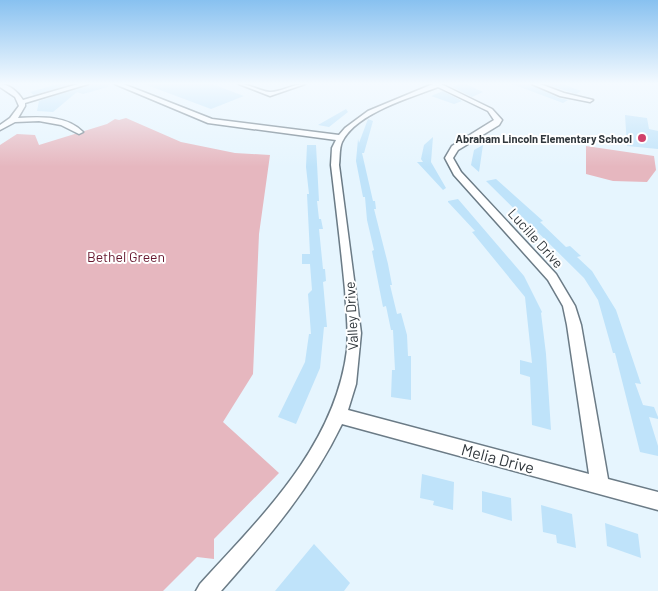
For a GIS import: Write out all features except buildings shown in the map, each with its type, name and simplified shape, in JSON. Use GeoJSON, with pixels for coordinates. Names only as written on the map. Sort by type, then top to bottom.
{"type":"FeatureCollection","features":[{"type":"Feature","properties":{"kind":"street"},"geometry":{"type":"LineString","coordinates":[[0,128],[13,120],[18,112]]}},
{"type":"Feature","properties":{"kind":"street"},"geometry":{"type":"LineString","coordinates":[[187,112],[211,121],[340,138],[353,124],[373,112]]}},
{"type":"Feature","properties":{"kind":"street","name":"Lucille Drive"},"geometry":{"type":"LineString","coordinates":[[491,112],[498,120],[496,123],[455,148],[450,153],[449,158],[457,173],[552,277],[569,306],[574,324],[600,485]]}},
{"type":"Feature","properties":{"kind":"street"},"geometry":{"type":"LineString","coordinates":[[13,120],[60,121],[72,126],[79,132]]}},
{"type":"Feature","properties":{"kind":"street","name":"Valley Drive"},"geometry":{"type":"LineString","coordinates":[[206,591],[261,530],[303,479],[338,415],[352,369],[354,315],[335,165],[337,145],[340,138]]}},
{"type":"Feature","properties":{"kind":"street","name":"Melia Drive"},"geometry":{"type":"LineString","coordinates":[[338,415],[658,501]]}},
{"type":"Feature","properties":{"kind":"green space","name":"Bethel Green"},"geometry":{"type":"Polygon","coordinates":[[[126,118],[181,142],[235,153],[270,155],[259,234],[253,374],[223,422],[279,473],[214,539],[214,559],[197,557],[163,591],[0,591],[0,145],[17,134],[35,135],[39,145],[107,124],[115,119],[126,118]]]}},
{"type":"Feature","properties":{"kind":"green space"},"geometry":{"type":"Polygon","coordinates":[[[586,146],[654,156],[656,170],[647,182],[613,181],[586,174],[586,146]]]}},
{"type":"Feature","properties":{"kind":"place","name":"Abraham Lincoln Elementary School"},"geometry":{"type":"Point","coordinates":[642,138]}}]}
